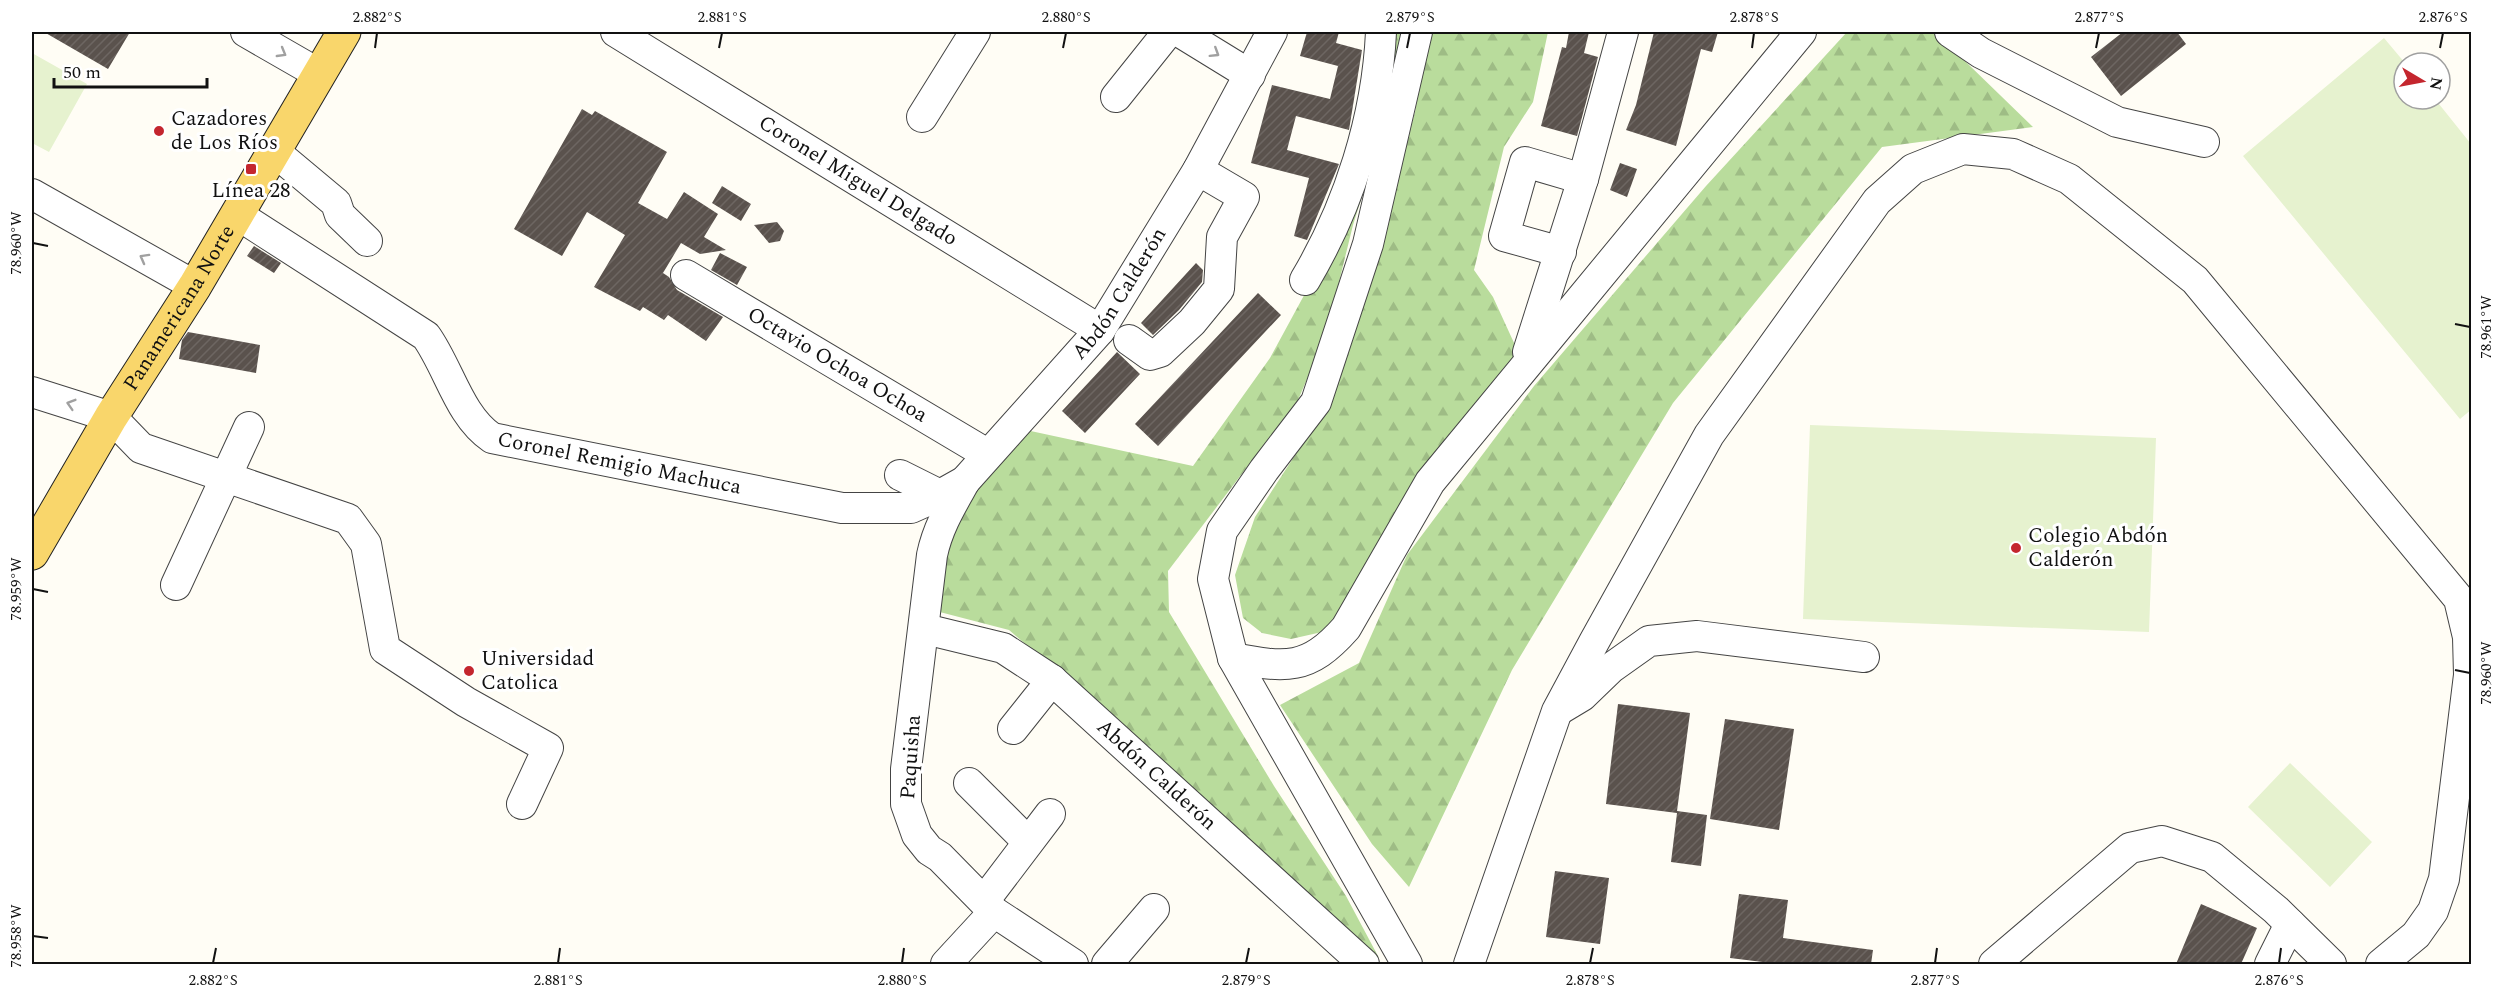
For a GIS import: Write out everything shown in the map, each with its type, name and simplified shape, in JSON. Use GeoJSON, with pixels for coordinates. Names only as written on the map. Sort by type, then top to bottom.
{"type":"FeatureCollection","features":[{"type":"Feature","properties":{"kind":"main road","name":"Panamericana Norte"},"geometry":{"type":"LineString","coordinates":[[32,553],[111,417],[238,215],[344,32]]}},
{"type":"Feature","properties":{"kind":"street"},"geometry":{"type":"LineString","coordinates":[[246,32],[319,74]]}},
{"type":"Feature","properties":{"kind":"street","name":"Coronel Miguel Delgado"},"geometry":{"type":"LineString","coordinates":[[616,32],[1100,330]]}},
{"type":"Feature","properties":{"kind":"street"},"geometry":{"type":"LineString","coordinates":[[922,117],[975,32]]}},
{"type":"Feature","properties":{"kind":"street"},"geometry":{"type":"LineString","coordinates":[[1116,97],[1168,32]]}},
{"type":"Feature","properties":{"kind":"street"},"geometry":{"type":"LineString","coordinates":[[1179,32],[1250,75]]}},
{"type":"Feature","properties":{"kind":"street","name":"Abdón Calderón"},"geometry":{"type":"LineString","coordinates":[[911,508],[952,488],[987,454],[1100,330],[1198,170],[1272,32]]}},
{"type":"Feature","properties":{"kind":"street"},"geometry":{"type":"LineString","coordinates":[[1305,280],[1326,244],[1352,177],[1375,87],[1381,32]]}},
{"type":"Feature","properties":{"kind":"street"},"geometry":{"type":"LineString","coordinates":[[1407,964],[1233,658],[1213,579],[1222,531],[1264,470],[1316,402],[1368,244],[1417,32]]}},
{"type":"Feature","properties":{"kind":"street"},"geometry":{"type":"LineString","coordinates":[[1521,372],[1583,179],[1623,32]]}},
{"type":"Feature","properties":{"kind":"street"},"geometry":{"type":"LineString","coordinates":[[1233,658],[1270,665],[1297,663],[1317,656],[1329,647],[1346,628],[1430,482],[1801,32]]}},
{"type":"Feature","properties":{"kind":"street"},"geometry":{"type":"LineString","coordinates":[[1950,32],[1981,53],[2117,122],[2204,142]]}},
{"type":"Feature","properties":{"kind":"street"},"geometry":{"type":"LineString","coordinates":[[1469,964],[1557,711],[1709,435],[1878,201],[1913,169],[1963,149],[2013,154],[2069,179],[2195,280],[2459,599],[2468,637],[2469,675],[2444,879],[2433,911],[2416,935],[2381,964]]}},
{"type":"Feature","properties":{"kind":"street"},"geometry":{"type":"LineString","coordinates":[[274,152],[336,203],[340,216],[367,241]]}},
{"type":"Feature","properties":{"kind":"street"},"geometry":{"type":"LineString","coordinates":[[1561,252],[1504,236],[1525,162],[1583,179]]}},
{"type":"Feature","properties":{"kind":"street"},"geometry":{"type":"LineString","coordinates":[[1129,340],[1150,355],[1160,352],[1192,322],[1219,289],[1222,237],[1244,197],[1198,170]]}},
{"type":"Feature","properties":{"kind":"street"},"geometry":{"type":"LineString","coordinates":[[32,194],[195,286]]}},
{"type":"Feature","properties":{"kind":"street","name":"Coronel Remigio Machuca"},"geometry":{"type":"LineString","coordinates":[[238,215],[426,336],[437,351],[472,421],[492,438],[842,508],[911,508]]}},
{"type":"Feature","properties":{"kind":"street","name":"Octavio Ochoa Ochoa"},"geometry":{"type":"LineString","coordinates":[[686,276],[987,454]]}},
{"type":"Feature","properties":{"kind":"street"},"geometry":{"type":"LineString","coordinates":[[32,392],[111,417],[141,448],[348,519],[366,544],[385,649],[466,702],[548,748],[522,804]]}},
{"type":"Feature","properties":{"kind":"street"},"geometry":{"type":"LineString","coordinates":[[176,585],[249,427]]}},
{"type":"Feature","properties":{"kind":"street"},"geometry":{"type":"LineString","coordinates":[[900,475],[952,488]]}},
{"type":"Feature","properties":{"kind":"street","name":"Paquisha"},"geometry":{"type":"LineString","coordinates":[[952,488],[936,536],[906,769],[906,804],[916,835],[929,850],[940,857],[989,906],[1073,964]]}},
{"type":"Feature","properties":{"kind":"street","name":"Abdón Calderón"},"geometry":{"type":"LineString","coordinates":[[925,629],[1003,648],[1052,680],[1364,964]]}},
{"type":"Feature","properties":{"kind":"street"},"geometry":{"type":"LineString","coordinates":[[1557,711],[1582,696],[1611,668],[1649,641],[1697,636],[1864,657]]}},
{"type":"Feature","properties":{"kind":"street"},"geometry":{"type":"LineString","coordinates":[[1013,729],[1052,680]]}},
{"type":"Feature","properties":{"kind":"street"},"geometry":{"type":"LineString","coordinates":[[969,783],[1028,842]]}},
{"type":"Feature","properties":{"kind":"street"},"geometry":{"type":"LineString","coordinates":[[946,964],[989,906],[1028,842],[1050,814]]}},
{"type":"Feature","properties":{"kind":"street"},"geometry":{"type":"LineString","coordinates":[[1994,964],[2130,848],[2162,841],[2212,857],[2290,924],[2331,964]]}},
{"type":"Feature","properties":{"kind":"street"},"geometry":{"type":"LineString","coordinates":[[1107,964],[1154,909]]}},
{"type":"Feature","properties":{"kind":"street"},"geometry":{"type":"LineString","coordinates":[[2270,964],[2290,924]]}},
{"type":"Feature","properties":{"kind":"green space"},"geometry":{"type":"Polygon","coordinates":[[[1389,32],[1409,32],[1378,146],[1353,225],[1326,335],[1298,400],[1168,571],[1169,612],[1274,786],[1346,896],[1379,958],[1251,854],[1133,737],[1009,630],[932,610],[938,567],[964,503],[1026,430],[1193,466],[1270,358],[1346,218],[1389,32]]]}},
{"type":"Feature","properties":{"kind":"green space"},"geometry":{"type":"Polygon","coordinates":[[[1429,32],[1548,32],[1533,102],[1504,147],[1474,270],[1493,297],[1520,356],[1344,609],[1322,632],[1291,639],[1262,633],[1243,618],[1235,575],[1255,517],[1312,429],[1395,185],[1415,112],[1429,32]]]}},
{"type":"Feature","properties":{"kind":"green space"},"geometry":{"type":"Polygon","coordinates":[[[1847,32],[1935,32],[2033,127],[1882,147],[1673,403],[1512,670],[1409,887],[1372,844],[1280,705],[1359,663],[1407,555],[1534,386],[1706,186],[1847,32]]]}},
{"type":"Feature","properties":{"kind":"green space"},"geometry":{"type":"Polygon","coordinates":[[[2384,38],[2395,51],[2392,51],[2392,111],[2445,111],[2471,144],[2472,409],[2460,419],[2243,156],[2384,38]]]}},
{"type":"Feature","properties":{"kind":"green space"},"geometry":{"type":"Polygon","coordinates":[[[32,53],[87,84],[49,152],[32,143],[32,53]]]}},
{"type":"Feature","properties":{"kind":"green space"},"geometry":{"type":"Polygon","coordinates":[[[1810,425],[2156,438],[2149,632],[1803,619],[1810,425]]]}},
{"type":"Feature","properties":{"kind":"green space"},"geometry":{"type":"Polygon","coordinates":[[[2290,763],[2372,842],[2330,887],[2248,807],[2290,763]]]}},
{"type":"Feature","properties":{"kind":"building"},"geometry":{"type":"Polygon","coordinates":[[[44,32],[130,32],[108,69],[44,32]]]}},
{"type":"Feature","properties":{"kind":"building"},"geometry":{"type":"Polygon","coordinates":[[[1307,32],[1339,32],[1336,43],[1362,50],[1349,130],[1296,116],[1287,150],[1339,164],[1307,240],[1294,236],[1309,178],[1251,163],[1272,85],[1330,99],[1338,66],[1300,56],[1307,32]]]}},
{"type":"Feature","properties":{"kind":"building"},"geometry":{"type":"Polygon","coordinates":[[[1569,32],[1589,32],[1584,53],[1598,57],[1577,136],[1541,126],[1562,47],[1566,48],[1569,32]]]}},
{"type":"Feature","properties":{"kind":"building"},"geometry":{"type":"Polygon","coordinates":[[[1654,32],[1718,32],[1712,52],[1701,49],[1676,146],[1626,130],[1636,105],[1654,32]]]}},
{"type":"Feature","properties":{"kind":"building"},"geometry":{"type":"Polygon","coordinates":[[[2123,32],[2177,32],[2186,44],[2121,96],[2091,57],[2123,32]]]}},
{"type":"Feature","properties":{"kind":"building"},"geometry":{"type":"Polygon","coordinates":[[[582,109],[592,115],[595,111],[667,152],[638,203],[667,219],[684,192],[718,214],[704,237],[726,250],[700,254],[681,243],[663,273],[669,277],[677,290],[723,317],[706,341],[668,315],[664,320],[643,307],[640,311],[594,287],[625,235],[587,212],[562,256],[514,229],[582,109]]]}},
{"type":"Feature","properties":{"kind":"building"},"geometry":{"type":"Polygon","coordinates":[[[1620,163],[1637,169],[1627,197],[1610,190],[1620,163]]]}},
{"type":"Feature","properties":{"kind":"building"},"geometry":{"type":"Polygon","coordinates":[[[722,186],[751,204],[741,221],[712,203],[722,186]]]}},
{"type":"Feature","properties":{"kind":"building"},"geometry":{"type":"Polygon","coordinates":[[[777,222],[784,231],[780,241],[769,243],[754,225],[777,222]]]}},
{"type":"Feature","properties":{"kind":"building"},"geometry":{"type":"Polygon","coordinates":[[[254,246],[281,263],[274,273],[247,256],[254,246]]]}},
{"type":"Feature","properties":{"kind":"building"},"geometry":{"type":"Polygon","coordinates":[[[720,253],[747,267],[737,285],[711,270],[720,253]]]}},
{"type":"Feature","properties":{"kind":"building"},"geometry":{"type":"Polygon","coordinates":[[[1196,263],[1203,270],[1202,282],[1179,310],[1153,335],[1141,323],[1196,263]]]}},
{"type":"Feature","properties":{"kind":"building"},"geometry":{"type":"Polygon","coordinates":[[[1258,293],[1281,315],[1158,446],[1135,424],[1258,293]]]}},
{"type":"Feature","properties":{"kind":"building"},"geometry":{"type":"Polygon","coordinates":[[[188,332],[260,345],[256,373],[179,359],[182,340],[188,332]]]}},
{"type":"Feature","properties":{"kind":"building"},"geometry":{"type":"Polygon","coordinates":[[[1117,352],[1140,374],[1085,433],[1062,411],[1117,352]]]}},
{"type":"Feature","properties":{"kind":"building"},"geometry":{"type":"Polygon","coordinates":[[[1618,704],[1690,713],[1677,811],[1707,815],[1701,866],[1671,862],[1677,813],[1606,804],[1618,704]]]}},
{"type":"Feature","properties":{"kind":"building"},"geometry":{"type":"Polygon","coordinates":[[[1725,719],[1794,729],[1779,830],[1710,819],[1725,719]]]}},
{"type":"Feature","properties":{"kind":"building"},"geometry":{"type":"Polygon","coordinates":[[[1555,871],[1609,878],[1600,944],[1546,937],[1555,871]]]}},
{"type":"Feature","properties":{"kind":"building"},"geometry":{"type":"Polygon","coordinates":[[[1739,894],[1788,900],[1783,938],[1873,950],[1871,964],[1779,964],[1730,958],[1739,894]]]}},
{"type":"Feature","properties":{"kind":"building"},"geometry":{"type":"Polygon","coordinates":[[[2201,904],[2257,928],[2241,964],[2176,964],[2201,904]]]}},
{"type":"Feature","properties":{"kind":"place","name":"Cazadores de Los Ríos"},"geometry":{"type":"Point","coordinates":[159,131]}},
{"type":"Feature","properties":{"kind":"place","name":"Línea 28"},"geometry":{"type":"Point","coordinates":[251,169]}},
{"type":"Feature","properties":{"kind":"place","name":"Colegio Abdón Calderón"},"geometry":{"type":"Point","coordinates":[2016,548]}},
{"type":"Feature","properties":{"kind":"place","name":"Universidad Catolica"},"geometry":{"type":"Point","coordinates":[469,671]}}]}
